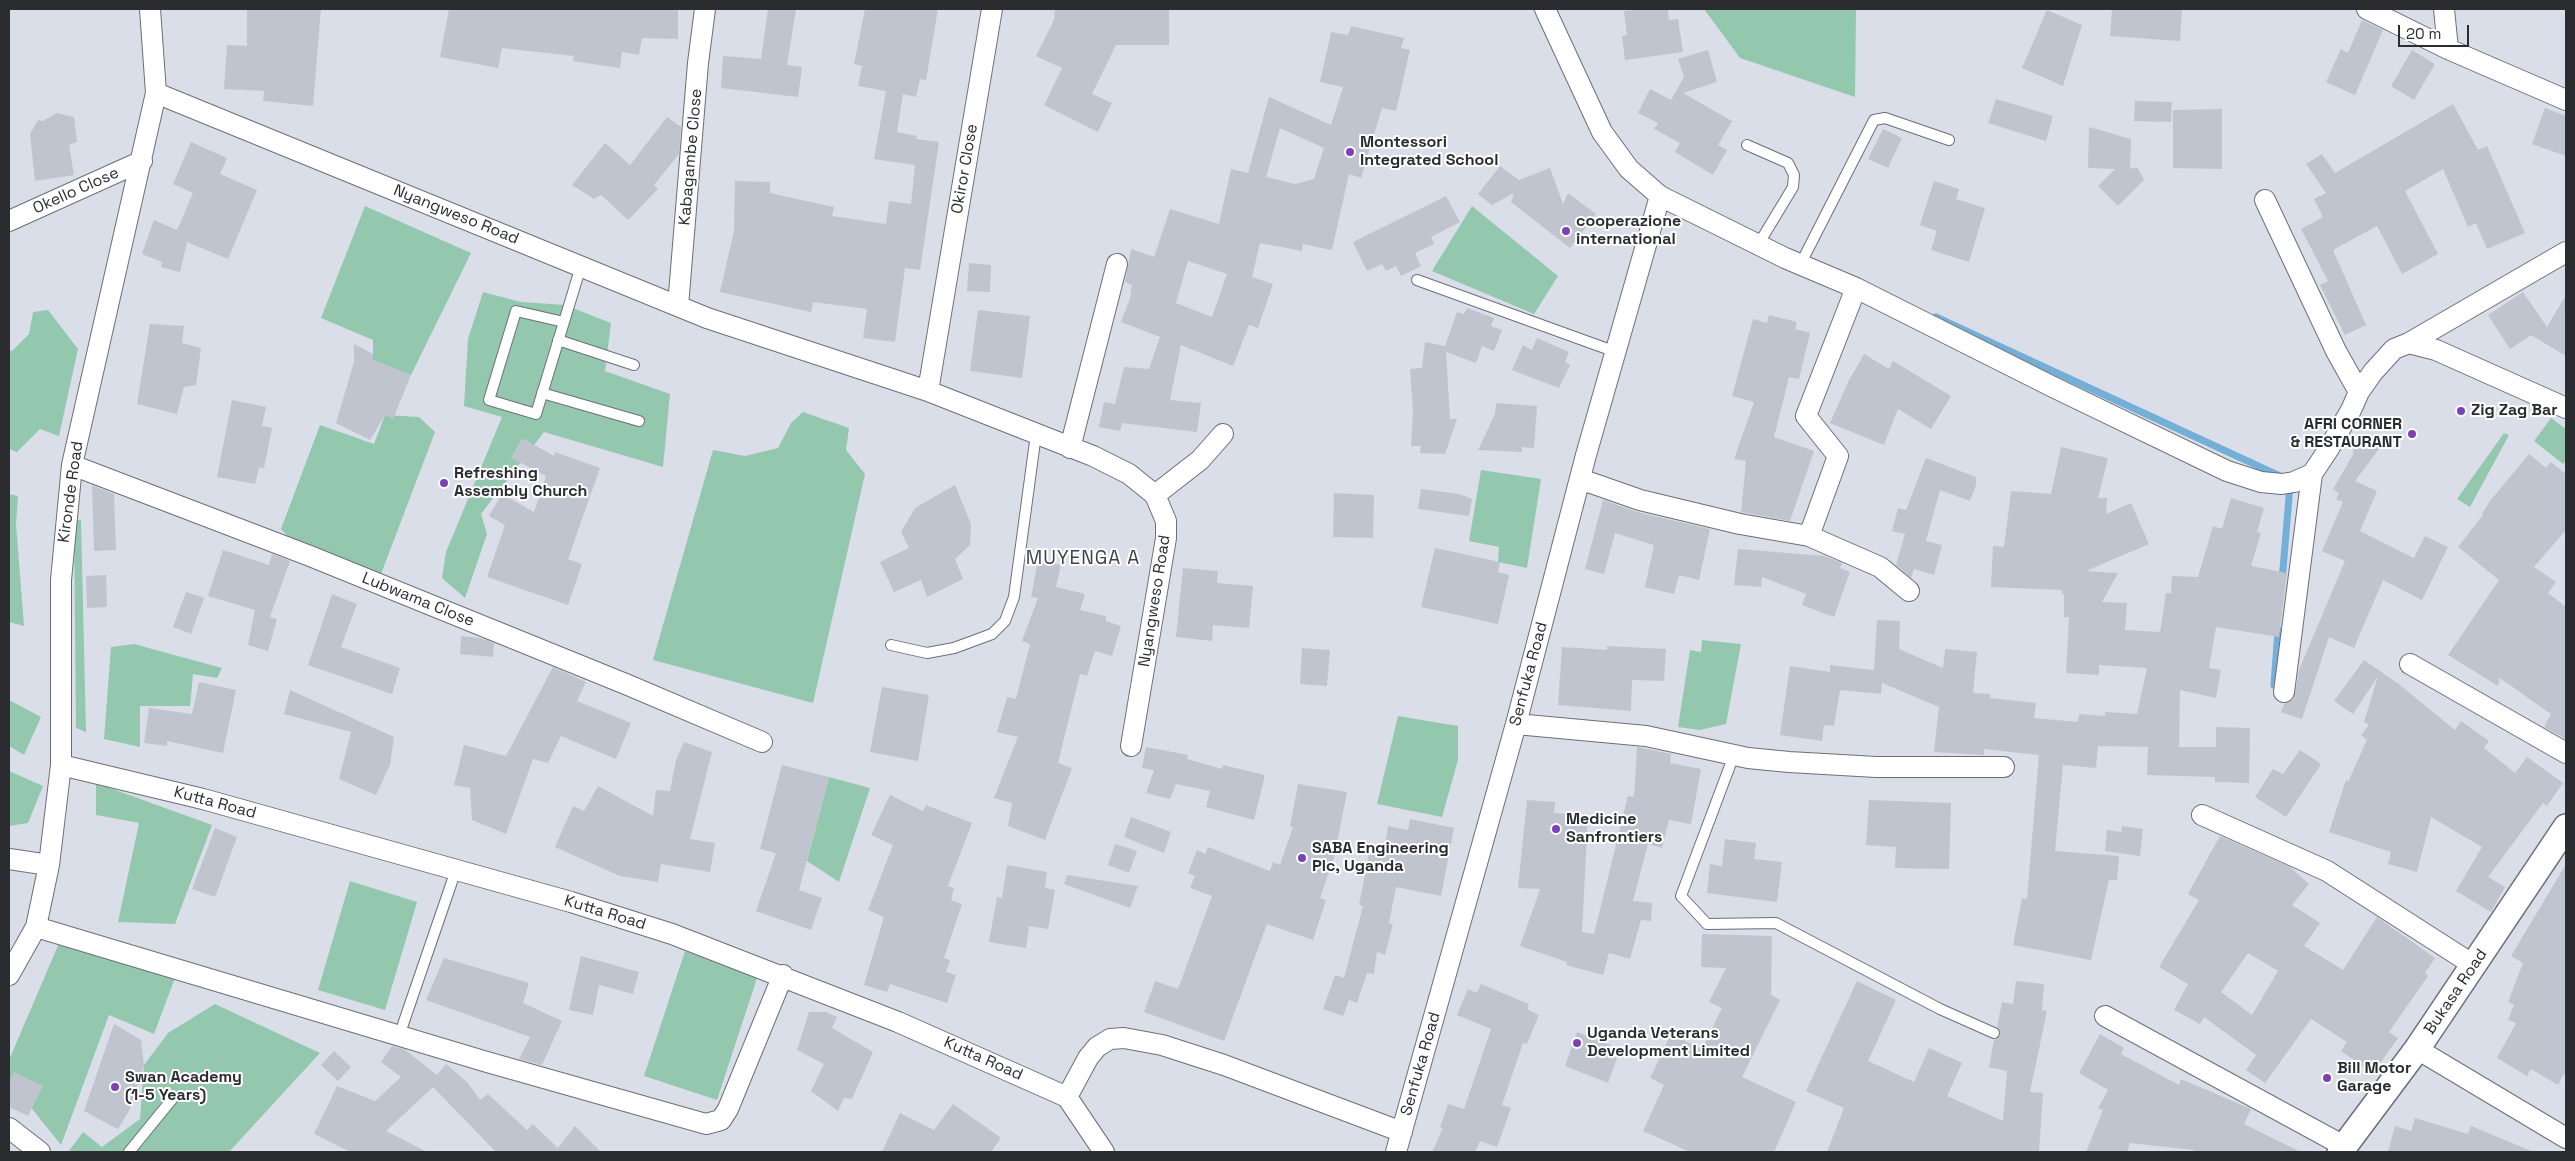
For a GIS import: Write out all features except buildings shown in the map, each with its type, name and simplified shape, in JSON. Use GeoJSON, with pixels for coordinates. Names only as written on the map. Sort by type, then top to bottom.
{"type":"FeatureCollection","features":[{"type":"Feature","properties":{"kind":"street","name":"Kironde Road"},"geometry":{"type":"LineString","coordinates":[[9,975],[36,927],[49,865],[61,765],[61,580],[72,465],[156,93],[150,9]]}},
{"type":"Feature","properties":{"kind":"street","name":"Kabagambe Close"},"geometry":{"type":"LineString","coordinates":[[678,306],[698,63],[705,9]]}},
{"type":"Feature","properties":{"kind":"street"},"geometry":{"type":"LineString","coordinates":[[1546,9],[1602,132],[1629,169],[1660,196],[1800,265],[1856,288],[2228,471],[2261,482],[2282,484],[2294,482],[2312,474]]}},
{"type":"Feature","properties":{"kind":"street"},"geometry":{"type":"LineString","coordinates":[[2367,9],[2448,49],[2566,100]]}},
{"type":"Feature","properties":{"kind":"street"},"geometry":{"type":"LineString","coordinates":[[2444,9],[2448,49]]}},
{"type":"Feature","properties":{"kind":"street","name":"Okiror Close"},"geometry":{"type":"LineString","coordinates":[[928,391],[942,315],[962,176],[991,16]]}},
{"type":"Feature","properties":{"kind":"street","name":"Nyangweso Road"},"geometry":{"type":"LineString","coordinates":[[156,93],[678,306],[757,335],[928,391],[1070,448],[1129,474],[1155,495],[1166,521],[1166,538],[1131,746]]}},
{"type":"Feature","properties":{"kind":"street","name":"Okello Close"},"geometry":{"type":"LineString","coordinates":[[9,221],[142,161]]}},
{"type":"Feature","properties":{"kind":"street","name":"Senfuka Road"},"geometry":{"type":"LineString","coordinates":[[1396,1152],[1516,724],[1580,479],[1660,196]]}},
{"type":"Feature","properties":{"kind":"street"},"geometry":{"type":"LineString","coordinates":[[2265,200],[2336,351],[2359,392]]}},
{"type":"Feature","properties":{"kind":"street"},"geometry":{"type":"LineString","coordinates":[[2284,692],[2312,474],[2347,418],[2359,392],[2389,355],[2566,252]]}},
{"type":"Feature","properties":{"kind":"street"},"geometry":{"type":"LineString","coordinates":[[1070,448],[1117,264]]}},
{"type":"Feature","properties":{"kind":"street"},"geometry":{"type":"LineString","coordinates":[[1809,536],[1838,456],[1806,416],[1856,288]]}},
{"type":"Feature","properties":{"kind":"street"},"geometry":{"type":"LineString","coordinates":[[2409,343],[2436,350],[2566,408]]}},
{"type":"Feature","properties":{"kind":"street"},"geometry":{"type":"LineString","coordinates":[[1155,495],[1200,460],[1223,434]]}},
{"type":"Feature","properties":{"kind":"street","name":"Lubwama Close"},"geometry":{"type":"LineString","coordinates":[[72,465],[310,556],[762,742]]}},
{"type":"Feature","properties":{"kind":"street"},"geometry":{"type":"LineString","coordinates":[[1580,479],[1640,500],[1740,524],[1809,536],[1880,567],[1909,591]]}},
{"type":"Feature","properties":{"kind":"street"},"geometry":{"type":"LineString","coordinates":[[2410,664],[2566,753]]}},
{"type":"Feature","properties":{"kind":"street"},"geometry":{"type":"LineString","coordinates":[[1516,724],[1646,736],[1734,755],[1829,765],[2004,767]]}},
{"type":"Feature","properties":{"kind":"street","name":"Kutta Road"},"geometry":{"type":"LineString","coordinates":[[61,765],[203,799],[571,902],[672,934],[783,975],[898,1022],[1067,1097]]}},
{"type":"Feature","properties":{"kind":"street"},"geometry":{"type":"LineString","coordinates":[[2202,815],[2327,871],[2475,966]]}},
{"type":"Feature","properties":{"kind":"street","name":"Bukasa Road"},"geometry":{"type":"LineString","coordinates":[[2342,1149],[2417,1049],[2475,966],[2566,826]]}},
{"type":"Feature","properties":{"kind":"street"},"geometry":{"type":"LineString","coordinates":[[9,859],[49,865]]}},
{"type":"Feature","properties":{"kind":"street"},"geometry":{"type":"LineString","coordinates":[[36,927],[399,1036],[698,1122],[715,1123],[721,1120],[728,1109],[783,975]]}},
{"type":"Feature","properties":{"kind":"street"},"geometry":{"type":"LineString","coordinates":[[2105,1016],[2342,1149]]}},
{"type":"Feature","properties":{"kind":"street"},"geometry":{"type":"LineString","coordinates":[[1104,1152],[1067,1097],[1088,1058],[1097,1048],[1110,1039],[1124,1038],[1162,1045],[1224,1065],[1402,1132]]}},
{"type":"Feature","properties":{"kind":"street"},"geometry":{"type":"LineString","coordinates":[[2417,1049],[2566,1138]]}},
{"type":"Feature","properties":{"kind":"street"},"geometry":{"type":"LineString","coordinates":[[9,1128],[40,1152]]}},
{"type":"Feature","properties":{"kind":"lane"},"geometry":{"type":"LineString","coordinates":[[1800,265],[1874,120],[1885,118],[1949,140]]}},
{"type":"Feature","properties":{"kind":"lane"},"geometry":{"type":"LineString","coordinates":[[1747,144],[1788,163],[1794,175],[1793,187],[1758,245]]}},
{"type":"Feature","properties":{"kind":"lane"},"geometry":{"type":"LineString","coordinates":[[564,322],[516,311],[489,400],[536,414],[558,340],[564,322],[581,266]]}},
{"type":"Feature","properties":{"kind":"lane"},"geometry":{"type":"LineString","coordinates":[[1417,280],[1616,352]]}},
{"type":"Feature","properties":{"kind":"lane"},"geometry":{"type":"LineString","coordinates":[[558,340],[634,365]]}},
{"type":"Feature","properties":{"kind":"lane"},"geometry":{"type":"LineString","coordinates":[[542,393],[639,421]]}},
{"type":"Feature","properties":{"kind":"lane"},"geometry":{"type":"LineString","coordinates":[[891,645],[927,653],[954,648],[992,634],[1005,621],[1014,597],[1036,434]]}},
{"type":"Feature","properties":{"kind":"lane"},"geometry":{"type":"LineString","coordinates":[[1734,755],[1682,896],[1707,924],[1776,923],[1940,1009],[1994,1033]]}},
{"type":"Feature","properties":{"kind":"lane"},"geometry":{"type":"LineString","coordinates":[[399,1036],[456,870]]}},
{"type":"Feature","properties":{"kind":"lane"},"geometry":{"type":"LineString","coordinates":[[130,1152],[172,1098]]}},
{"type":"Feature","properties":{"kind":"green space"},"geometry":{"type":"Polygon","coordinates":[[[1704,9],[1856,9],[1855,97],[1740,58],[1704,9]]]}},
{"type":"Feature","properties":{"kind":"green space"},"geometry":{"type":"Polygon","coordinates":[[[365,206],[471,253],[411,375],[373,360],[373,340],[321,318],[365,206]]]}},
{"type":"Feature","properties":{"kind":"green space"},"geometry":{"type":"Polygon","coordinates":[[[1472,206],[1558,276],[1534,314],[1432,271],[1472,206]]]}},
{"type":"Feature","properties":{"kind":"green space"},"geometry":{"type":"Polygon","coordinates":[[[483,292],[521,302],[565,305],[611,323],[605,371],[670,394],[663,467],[544,432],[481,514],[487,534],[465,598],[442,578],[446,552],[502,417],[464,406],[468,339],[483,292]]]}},
{"type":"Feature","properties":{"kind":"green space"},"geometry":{"type":"Polygon","coordinates":[[[48,310],[78,349],[59,436],[40,429],[17,452],[9,449],[9,350],[12,351],[29,334],[33,312],[48,310]]]}},
{"type":"Feature","properties":{"kind":"green space"},"geometry":{"type":"Polygon","coordinates":[[[803,412],[849,428],[846,450],[865,474],[813,703],[653,660],[713,450],[745,456],[778,448],[791,423],[803,412]]]}},
{"type":"Feature","properties":{"kind":"green space"},"geometry":{"type":"Polygon","coordinates":[[[385,415],[419,417],[435,432],[381,574],[300,549],[281,529],[320,425],[374,444],[385,415]]]}},
{"type":"Feature","properties":{"kind":"green space"},"geometry":{"type":"Polygon","coordinates":[[[2551,418],[2566,429],[2566,460],[2563,464],[2534,441],[2551,418]]]}},
{"type":"Feature","properties":{"kind":"green space"},"geometry":{"type":"Polygon","coordinates":[[[2504,433],[2509,435],[2470,507],[2457,499],[2504,433]]]}},
{"type":"Feature","properties":{"kind":"green space"},"geometry":{"type":"Polygon","coordinates":[[[1481,470],[1541,479],[1527,568],[1498,562],[1499,547],[1469,541],[1481,470]]]}},
{"type":"Feature","properties":{"kind":"green space"},"geometry":{"type":"Polygon","coordinates":[[[9,494],[18,496],[16,524],[24,626],[9,622],[9,494]]]}},
{"type":"Feature","properties":{"kind":"green space"},"geometry":{"type":"Polygon","coordinates":[[[74,520],[81,520],[86,732],[76,728],[74,520]]]}},
{"type":"Feature","properties":{"kind":"green space"},"geometry":{"type":"Polygon","coordinates":[[[1702,640],[1741,644],[1726,724],[1700,730],[1678,727],[1690,650],[1701,652],[1702,640]]]}},
{"type":"Feature","properties":{"kind":"green space"},"geometry":{"type":"Polygon","coordinates":[[[134,644],[222,668],[217,678],[193,674],[190,706],[140,706],[140,747],[104,739],[111,647],[134,644]]]}},
{"type":"Feature","properties":{"kind":"green space"},"geometry":{"type":"Polygon","coordinates":[[[9,700],[41,717],[24,755],[9,746],[9,700]]]}},
{"type":"Feature","properties":{"kind":"green space"},"geometry":{"type":"Polygon","coordinates":[[[1398,716],[1458,726],[1458,760],[1442,817],[1377,804],[1398,716]]]}},
{"type":"Feature","properties":{"kind":"green space"},"geometry":{"type":"Polygon","coordinates":[[[9,771],[43,786],[28,823],[9,826],[9,771]]]}},
{"type":"Feature","properties":{"kind":"green space"},"geometry":{"type":"Polygon","coordinates":[[[829,777],[870,788],[839,882],[807,861],[829,777]]]}},
{"type":"Feature","properties":{"kind":"green space"},"geometry":{"type":"Polygon","coordinates":[[[96,783],[212,825],[175,924],[118,922],[139,823],[96,815],[96,783]]]}},
{"type":"Feature","properties":{"kind":"green space"},"geometry":{"type":"Polygon","coordinates":[[[350,881],[417,902],[385,1010],[318,990],[350,881]]]}},
{"type":"Feature","properties":{"kind":"green space"},"geometry":{"type":"Polygon","coordinates":[[[60,941],[175,978],[154,1034],[109,1015],[61,1145],[9,1080],[9,1060],[60,941]]]}},
{"type":"Feature","properties":{"kind":"green space"},"geometry":{"type":"Polygon","coordinates":[[[685,951],[758,975],[717,1100],[644,1076],[685,951]]]}},
{"type":"Feature","properties":{"kind":"green space"},"geometry":{"type":"Polygon","coordinates":[[[215,1004],[320,1053],[229,1152],[69,1151],[83,1132],[102,1147],[140,1119],[144,1065],[168,1033],[215,1004]]]}},
{"type":"Feature","properties":{"kind":"waterway"},"geometry":{"type":"LineString","coordinates":[[1936,317],[2282,477]]}},
{"type":"Feature","properties":{"kind":"waterway"},"geometry":{"type":"LineString","coordinates":[[2282,581],[2290,485]]}},
{"type":"Feature","properties":{"kind":"waterway"},"geometry":{"type":"LineString","coordinates":[[2274,685],[2278,630]]}},
{"type":"Feature","properties":{"kind":"place","name":"Montessori Integrated School"},"geometry":{"type":"Point","coordinates":[1350,152]}},
{"type":"Feature","properties":{"kind":"place","name":"cooperazione international"},"geometry":{"type":"Point","coordinates":[1566,231]}},
{"type":"Feature","properties":{"kind":"place","name":"Zig Zag Bar"},"geometry":{"type":"Point","coordinates":[2461,411]}},
{"type":"Feature","properties":{"kind":"place","name":"AFRI CORNER & RESTAURANT"},"geometry":{"type":"Point","coordinates":[2412,434]}},
{"type":"Feature","properties":{"kind":"place","name":"Refreshing Assembly Church"},"geometry":{"type":"Point","coordinates":[444,483]}},
{"type":"Feature","properties":{"kind":"place","name":"Medicine Sanfrontiers"},"geometry":{"type":"Point","coordinates":[1556,829]}},
{"type":"Feature","properties":{"kind":"place","name":"SABA Engineering Plc, Uganda"},"geometry":{"type":"Point","coordinates":[1302,858]}},
{"type":"Feature","properties":{"kind":"place","name":"Uganda Veterans Development Limited"},"geometry":{"type":"Point","coordinates":[1577,1043]}},
{"type":"Feature","properties":{"kind":"place","name":"Bill Motor Garage"},"geometry":{"type":"Point","coordinates":[2327,1078]}},
{"type":"Feature","properties":{"kind":"place","name":"Swan Academy (1-5 Years)"},"geometry":{"type":"Point","coordinates":[115,1087]}},
{"type":"Feature","properties":{"kind":"district","name":"MUYENGA A"},"geometry":{"type":"Point","coordinates":[1083,559]}}]}
